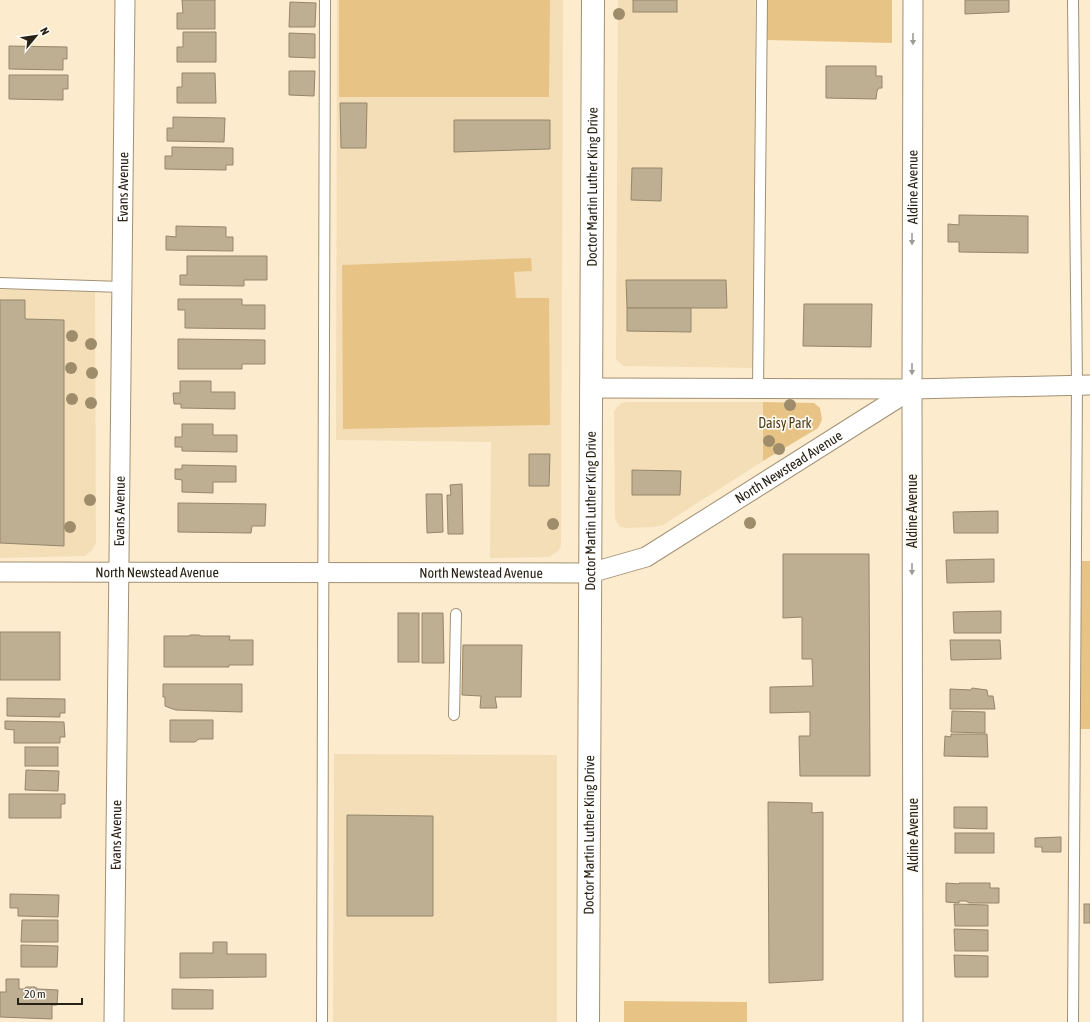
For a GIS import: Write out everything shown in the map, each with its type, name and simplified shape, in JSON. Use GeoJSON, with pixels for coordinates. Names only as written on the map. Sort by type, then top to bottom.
{"type":"FeatureCollection","features":[{"type":"Feature","properties":{"kind":"main road","name":"Doctor Martin Luther King Drive"},"geometry":{"type":"LineString","coordinates":[[588,1022],[593,0]]}},
{"type":"Feature","properties":{"kind":"street","name":"Evans Avenue"},"geometry":{"type":"LineString","coordinates":[[114,1022],[126,0]]}},
{"type":"Feature","properties":{"kind":"street","name":"Aldine Avenue"},"geometry":{"type":"LineString","coordinates":[[913,0],[913,1022]]}},
{"type":"Feature","properties":{"kind":"street"},"geometry":{"type":"LineString","coordinates":[[591,388],[912,389],[1084,385]]}},
{"type":"Feature","properties":{"kind":"street","name":"North Newstead Avenue"},"geometry":{"type":"LineString","coordinates":[[0,572],[590,574],[646,557],[912,389]]}},
{"type":"Feature","properties":{"kind":"lane"},"geometry":{"type":"LineString","coordinates":[[322,1022],[325,0]]}},
{"type":"Feature","properties":{"kind":"lane"},"geometry":{"type":"LineString","coordinates":[[758,389],[762,0]]}},
{"type":"Feature","properties":{"kind":"lane"},"geometry":{"type":"LineString","coordinates":[[1073,0],[1084,385],[1073,1022]]}},
{"type":"Feature","properties":{"kind":"lane"},"geometry":{"type":"LineString","coordinates":[[0,283],[122,287]]}},
{"type":"Feature","properties":{"kind":"lane"},"geometry":{"type":"LineString","coordinates":[[454,715],[456,614]]}},
{"type":"Feature","properties":{"kind":"shaded area"},"geometry":{"type":"Polygon","coordinates":[[[337,0],[563,0],[561,546],[558,551],[549,557],[490,558],[491,442],[336,440],[337,0]]]}},
{"type":"Feature","properties":{"kind":"shaded area"},"geometry":{"type":"Polygon","coordinates":[[[618,0],[755,0],[754,368],[623,366],[616,359],[618,0]]]}},
{"type":"Feature","properties":{"kind":"shaded area"},"geometry":{"type":"Polygon","coordinates":[[[0,290],[95,290],[96,543],[92,550],[85,556],[0,558],[0,290]]]}},
{"type":"Feature","properties":{"kind":"shaded area"},"geometry":{"type":"Polygon","coordinates":[[[763,402],[763,461],[663,525],[654,527],[620,527],[615,518],[614,411],[621,403],[763,402]]]}},
{"type":"Feature","properties":{"kind":"shaded area"},"geometry":{"type":"Polygon","coordinates":[[[334,754],[557,755],[557,1022],[333,1022],[334,754]]]}},
{"type":"Feature","properties":{"kind":"green space"},"geometry":{"type":"Polygon","coordinates":[[[339,0],[550,0],[549,97],[339,97],[339,0]]]}},
{"type":"Feature","properties":{"kind":"green space"},"geometry":{"type":"Polygon","coordinates":[[[767,0],[892,0],[892,43],[767,40],[767,0]]]}},
{"type":"Feature","properties":{"kind":"green space"},"geometry":{"type":"Polygon","coordinates":[[[531,258],[532,271],[514,272],[516,298],[549,298],[550,425],[343,429],[342,265],[531,258]]]}},
{"type":"Feature","properties":{"kind":"green space","name":"Daisy Park"},"geometry":{"type":"Polygon","coordinates":[[[763,402],[814,403],[820,408],[822,420],[818,428],[763,461],[763,402]]]}},
{"type":"Feature","properties":{"kind":"green space"},"geometry":{"type":"Polygon","coordinates":[[[1082,561],[1090,561],[1090,729],[1079,729],[1082,561]]]}},
{"type":"Feature","properties":{"kind":"green space"},"geometry":{"type":"Polygon","coordinates":[[[624,1001],[747,1002],[747,1022],[624,1022],[624,1001]]]}},
{"type":"Feature","properties":{"kind":"building"},"geometry":{"type":"Polygon","coordinates":[[[182,0],[215,0],[215,29],[177,29],[177,13],[183,13],[182,0]]]}},
{"type":"Feature","properties":{"kind":"building"},"geometry":{"type":"Polygon","coordinates":[[[633,0],[677,0],[677,12],[633,12],[633,0]]]}},
{"type":"Feature","properties":{"kind":"building"},"geometry":{"type":"Polygon","coordinates":[[[965,0],[1009,0],[1009,12],[965,14],[965,0]]]}},
{"type":"Feature","properties":{"kind":"building"},"geometry":{"type":"Polygon","coordinates":[[[290,2],[316,3],[315,27],[289,27],[290,2]]]}},
{"type":"Feature","properties":{"kind":"building"},"geometry":{"type":"Polygon","coordinates":[[[183,32],[216,32],[216,62],[177,62],[177,47],[183,47],[183,32]]]}},
{"type":"Feature","properties":{"kind":"building"},"geometry":{"type":"Polygon","coordinates":[[[289,33],[315,34],[315,58],[289,57],[289,33]]]}},
{"type":"Feature","properties":{"kind":"building"},"geometry":{"type":"Polygon","coordinates":[[[9,46],[67,47],[67,59],[63,59],[63,70],[9,69],[9,46]]]}},
{"type":"Feature","properties":{"kind":"building"},"geometry":{"type":"Polygon","coordinates":[[[826,66],[876,66],[876,76],[882,76],[882,88],[879,88],[877,91],[876,99],[826,98],[826,66]]]}},
{"type":"Feature","properties":{"kind":"building"},"geometry":{"type":"Polygon","coordinates":[[[289,71],[315,71],[314,96],[289,95],[289,71]]]}},
{"type":"Feature","properties":{"kind":"building"},"geometry":{"type":"Polygon","coordinates":[[[182,73],[215,73],[216,103],[177,103],[177,87],[182,87],[182,73]]]}},
{"type":"Feature","properties":{"kind":"building"},"geometry":{"type":"Polygon","coordinates":[[[9,75],[68,75],[68,89],[63,89],[63,100],[9,99],[9,75]]]}},
{"type":"Feature","properties":{"kind":"building"},"geometry":{"type":"Polygon","coordinates":[[[340,103],[367,103],[366,148],[341,148],[340,103]]]}},
{"type":"Feature","properties":{"kind":"building"},"geometry":{"type":"Polygon","coordinates":[[[173,117],[225,118],[224,142],[167,141],[167,128],[173,128],[173,117]]]}},
{"type":"Feature","properties":{"kind":"building"},"geometry":{"type":"Polygon","coordinates":[[[454,120],[550,120],[550,149],[454,152],[454,120]]]}},
{"type":"Feature","properties":{"kind":"building"},"geometry":{"type":"Polygon","coordinates":[[[172,147],[233,148],[233,165],[226,165],[226,170],[165,169],[165,156],[172,156],[172,147]]]}},
{"type":"Feature","properties":{"kind":"building"},"geometry":{"type":"Polygon","coordinates":[[[632,168],[662,168],[661,201],[631,200],[632,168]]]}},
{"type":"Feature","properties":{"kind":"building"},"geometry":{"type":"Polygon","coordinates":[[[959,215],[1028,216],[1028,253],[959,252],[959,242],[948,242],[948,224],[959,225],[959,215]]]}},
{"type":"Feature","properties":{"kind":"building"},"geometry":{"type":"Polygon","coordinates":[[[176,226],[226,227],[226,237],[233,237],[233,251],[166,250],[166,236],[176,237],[176,226]]]}},
{"type":"Feature","properties":{"kind":"building"},"geometry":{"type":"Polygon","coordinates":[[[187,256],[267,256],[267,280],[244,280],[244,286],[180,285],[180,275],[187,275],[187,256]]]}},
{"type":"Feature","properties":{"kind":"building"},"geometry":{"type":"Polygon","coordinates":[[[626,280],[726,280],[727,308],[627,308],[626,280]]]}},
{"type":"Feature","properties":{"kind":"building"},"geometry":{"type":"Polygon","coordinates":[[[178,299],[242,299],[242,305],[265,305],[265,329],[185,328],[185,310],[178,310],[178,299]]]}},
{"type":"Feature","properties":{"kind":"building"},"geometry":{"type":"Polygon","coordinates":[[[0,300],[25,300],[25,319],[64,320],[64,546],[0,543],[0,300]]]}},
{"type":"Feature","properties":{"kind":"building"},"geometry":{"type":"Polygon","coordinates":[[[804,304],[872,304],[871,347],[803,346],[804,304]]]}},
{"type":"Feature","properties":{"kind":"building"},"geometry":{"type":"Polygon","coordinates":[[[627,308],[691,308],[691,332],[627,331],[627,308]]]}},
{"type":"Feature","properties":{"kind":"building"},"geometry":{"type":"Polygon","coordinates":[[[178,339],[265,340],[265,364],[242,364],[242,369],[178,369],[178,339]]]}},
{"type":"Feature","properties":{"kind":"building"},"geometry":{"type":"Polygon","coordinates":[[[180,381],[211,381],[211,392],[235,392],[235,409],[181,408],[181,404],[174,404],[173,393],[180,393],[180,381]]]}},
{"type":"Feature","properties":{"kind":"building"},"geometry":{"type":"Polygon","coordinates":[[[182,424],[213,424],[213,435],[237,435],[237,452],[182,451],[182,447],[175,447],[175,437],[182,437],[182,424]]]}},
{"type":"Feature","properties":{"kind":"building"},"geometry":{"type":"Polygon","coordinates":[[[529,454],[550,454],[549,486],[529,486],[529,454]]]}},
{"type":"Feature","properties":{"kind":"building"},"geometry":{"type":"Polygon","coordinates":[[[182,465],[236,466],[236,482],[213,482],[213,493],[182,492],[182,480],[175,479],[175,469],[182,469],[182,465]]]}},
{"type":"Feature","properties":{"kind":"building"},"geometry":{"type":"Polygon","coordinates":[[[632,470],[681,471],[680,495],[632,495],[632,470]]]}},
{"type":"Feature","properties":{"kind":"building"},"geometry":{"type":"Polygon","coordinates":[[[462,484],[463,534],[448,534],[447,495],[451,495],[450,485],[462,484]]]}},
{"type":"Feature","properties":{"kind":"building"},"geometry":{"type":"Polygon","coordinates":[[[426,494],[442,494],[443,532],[427,533],[426,494]]]}},
{"type":"Feature","properties":{"kind":"building"},"geometry":{"type":"Polygon","coordinates":[[[178,503],[266,504],[265,526],[252,526],[251,533],[178,532],[178,503]]]}},
{"type":"Feature","properties":{"kind":"building"},"geometry":{"type":"Polygon","coordinates":[[[998,511],[998,533],[954,533],[953,512],[998,511]]]}},
{"type":"Feature","properties":{"kind":"building"},"geometry":{"type":"Polygon","coordinates":[[[783,554],[869,554],[870,776],[800,776],[799,736],[810,736],[810,712],[770,713],[770,687],[813,686],[812,659],[802,659],[802,617],[783,618],[783,554]]]}},
{"type":"Feature","properties":{"kind":"building"},"geometry":{"type":"Polygon","coordinates":[[[994,559],[994,582],[947,583],[946,560],[994,559]]]}},
{"type":"Feature","properties":{"kind":"building"},"geometry":{"type":"Polygon","coordinates":[[[1001,611],[1001,633],[954,633],[953,612],[1001,611]]]}},
{"type":"Feature","properties":{"kind":"building"},"geometry":{"type":"Polygon","coordinates":[[[398,613],[419,613],[419,662],[398,662],[398,613]]]}},
{"type":"Feature","properties":{"kind":"building"},"geometry":{"type":"Polygon","coordinates":[[[422,613],[443,613],[444,663],[422,663],[422,613]]]}},
{"type":"Feature","properties":{"kind":"building"},"geometry":{"type":"Polygon","coordinates":[[[0,632],[60,632],[60,680],[0,680],[0,632]]]}},
{"type":"Feature","properties":{"kind":"building"},"geometry":{"type":"Polygon","coordinates":[[[164,636],[230,636],[229,640],[253,640],[253,665],[229,665],[229,667],[164,667],[164,636]]]}},
{"type":"Feature","properties":{"kind":"building"},"geometry":{"type":"Polygon","coordinates":[[[950,640],[1000,640],[1001,659],[951,660],[950,640]]]}},
{"type":"Feature","properties":{"kind":"building"},"geometry":{"type":"Polygon","coordinates":[[[463,645],[522,645],[521,697],[495,697],[497,708],[480,708],[481,696],[462,695],[463,645]]]}},
{"type":"Feature","properties":{"kind":"building"},"geometry":{"type":"Polygon","coordinates":[[[163,684],[242,684],[242,712],[176,710],[170,708],[165,706],[163,684]]]}},
{"type":"Feature","properties":{"kind":"building"},"geometry":{"type":"Polygon","coordinates":[[[972,688],[987,690],[988,696],[993,696],[995,709],[950,709],[950,689],[971,690],[972,688]]]}},
{"type":"Feature","properties":{"kind":"building"},"geometry":{"type":"Polygon","coordinates":[[[7,698],[65,699],[65,713],[60,713],[60,717],[7,716],[7,698]]]}},
{"type":"Feature","properties":{"kind":"building"},"geometry":{"type":"Polygon","coordinates":[[[952,711],[985,712],[985,733],[951,732],[952,711]]]}},
{"type":"Feature","properties":{"kind":"building"},"geometry":{"type":"Polygon","coordinates":[[[170,720],[213,720],[213,739],[199,739],[195,742],[170,742],[170,720]]]}},
{"type":"Feature","properties":{"kind":"building"},"geometry":{"type":"Polygon","coordinates":[[[5,721],[64,722],[65,737],[60,737],[60,743],[14,743],[14,730],[5,729],[5,721]]]}},
{"type":"Feature","properties":{"kind":"building"},"geometry":{"type":"Polygon","coordinates":[[[951,734],[987,734],[988,757],[944,756],[945,736],[951,737],[951,734]]]}},
{"type":"Feature","properties":{"kind":"building"},"geometry":{"type":"Polygon","coordinates":[[[25,747],[58,747],[58,766],[25,766],[25,747]]]}},
{"type":"Feature","properties":{"kind":"building"},"geometry":{"type":"Polygon","coordinates":[[[26,770],[59,771],[58,791],[25,790],[26,770]]]}},
{"type":"Feature","properties":{"kind":"building"},"geometry":{"type":"Polygon","coordinates":[[[9,794],[65,794],[65,804],[61,804],[61,818],[9,818],[9,794]]]}},
{"type":"Feature","properties":{"kind":"building"},"geometry":{"type":"Polygon","coordinates":[[[768,802],[812,803],[812,813],[823,812],[823,980],[769,983],[768,802]]]}},
{"type":"Feature","properties":{"kind":"building"},"geometry":{"type":"Polygon","coordinates":[[[954,807],[987,807],[987,829],[954,828],[954,807]]]}},
{"type":"Feature","properties":{"kind":"building"},"geometry":{"type":"Polygon","coordinates":[[[347,815],[433,816],[433,916],[347,916],[347,815]]]}},
{"type":"Feature","properties":{"kind":"building"},"geometry":{"type":"Polygon","coordinates":[[[955,833],[994,833],[994,853],[955,853],[955,833]]]}},
{"type":"Feature","properties":{"kind":"building"},"geometry":{"type":"Polygon","coordinates":[[[1061,837],[1061,852],[1042,852],[1042,847],[1035,847],[1035,838],[1061,837]]]}},
{"type":"Feature","properties":{"kind":"building"},"geometry":{"type":"Polygon","coordinates":[[[946,883],[990,883],[990,888],[999,888],[999,903],[969,903],[966,901],[959,901],[959,903],[946,902],[946,883]]]}},
{"type":"Feature","properties":{"kind":"building"},"geometry":{"type":"Polygon","coordinates":[[[10,894],[59,895],[58,917],[18,916],[18,908],[10,908],[10,894]]]}},
{"type":"Feature","properties":{"kind":"building"},"geometry":{"type":"Polygon","coordinates":[[[954,904],[988,905],[988,926],[955,926],[954,904]]]}},
{"type":"Feature","properties":{"kind":"building"},"geometry":{"type":"Polygon","coordinates":[[[1084,904],[1090,904],[1090,923],[1084,923],[1084,904]]]}},
{"type":"Feature","properties":{"kind":"building"},"geometry":{"type":"Polygon","coordinates":[[[22,920],[58,920],[58,942],[21,942],[22,920]]]}},
{"type":"Feature","properties":{"kind":"building"},"geometry":{"type":"Polygon","coordinates":[[[954,929],[988,930],[988,951],[955,951],[954,929]]]}},
{"type":"Feature","properties":{"kind":"building"},"geometry":{"type":"Polygon","coordinates":[[[213,942],[227,942],[227,954],[266,954],[266,977],[180,978],[180,953],[213,953],[213,942]]]}},
{"type":"Feature","properties":{"kind":"building"},"geometry":{"type":"Polygon","coordinates":[[[21,945],[58,946],[57,967],[21,967],[21,945]]]}},
{"type":"Feature","properties":{"kind":"building"},"geometry":{"type":"Polygon","coordinates":[[[954,955],[988,956],[988,977],[955,977],[954,955]]]}},
{"type":"Feature","properties":{"kind":"building"},"geometry":{"type":"Polygon","coordinates":[[[6,979],[19,979],[19,989],[35,987],[38,989],[58,990],[57,1005],[52,1005],[52,1019],[0,1017],[0,992],[6,992],[6,979]]]}},
{"type":"Feature","properties":{"kind":"building"},"geometry":{"type":"Polygon","coordinates":[[[172,989],[213,990],[213,1009],[172,1009],[172,989]]]}}]}
